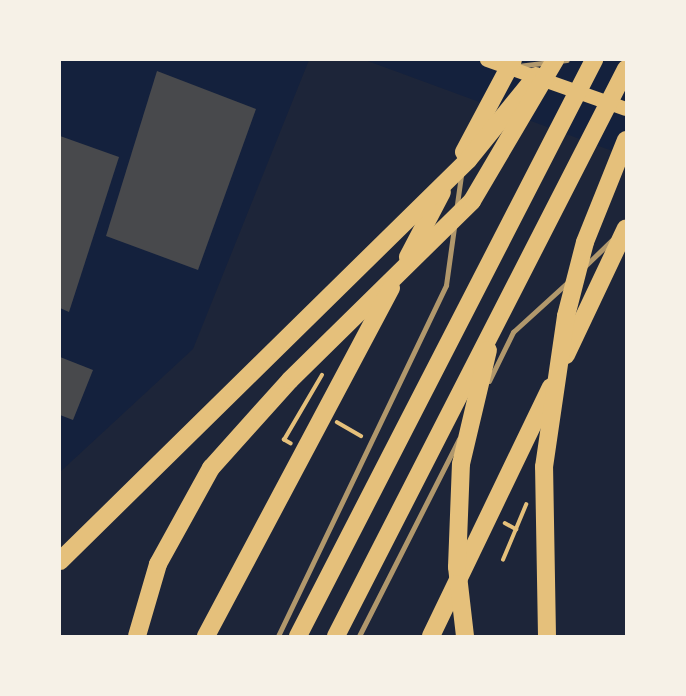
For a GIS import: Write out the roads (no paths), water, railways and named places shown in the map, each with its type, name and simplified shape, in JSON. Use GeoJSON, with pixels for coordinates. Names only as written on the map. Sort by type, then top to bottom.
{"type":"FeatureCollection","features":[{"type":"Feature","properties":{"kind":"highway"},"geometry":{"type":"LineString","coordinates":[[60,561],[468,160],[549,60]]}},
{"type":"Feature","properties":{"kind":"highway"},"geometry":{"type":"LineString","coordinates":[[136,636],[158,564],[211,468],[290,380],[472,201],[555,60]]}},
{"type":"Feature","properties":{"kind":"highway"},"geometry":{"type":"LineString","coordinates":[[298,636],[594,60]]}},
{"type":"Feature","properties":{"kind":"highway"},"geometry":{"type":"LineString","coordinates":[[206,636],[511,63]]}},
{"type":"Feature","properties":{"kind":"highway"},"geometry":{"type":"LineString","coordinates":[[337,636],[495,321],[626,69]]}},
{"type":"Feature","properties":{"kind":"highway"},"geometry":{"type":"LineString","coordinates":[[547,636],[544,467],[566,316],[585,242],[626,140]]}},
{"type":"Feature","properties":{"kind":"highway"},"geometry":{"type":"LineString","coordinates":[[431,636],[626,228]]}},
{"type":"Feature","properties":{"kind":"highway"},"geometry":{"type":"LineString","coordinates":[[464,636],[457,567],[461,464],[495,321]]}},
{"type":"Feature","properties":{"kind":"main road"},"geometry":{"type":"LineString","coordinates":[[487,60],[511,63],[626,109]]}},
{"type":"Feature","properties":{"kind":"lane"},"geometry":{"type":"LineString","coordinates":[[511,63],[567,60]]}},
{"type":"Feature","properties":{"kind":"lane"},"geometry":{"type":"LineString","coordinates":[[618,60],[626,69]]}},
{"type":"Feature","properties":{"kind":"lane"},"geometry":{"type":"LineString","coordinates":[[278,636],[446,285],[464,151]]}},
{"type":"Feature","properties":{"kind":"lane"},"geometry":{"type":"LineString","coordinates":[[359,636],[513,332],[626,228]]}}]}
